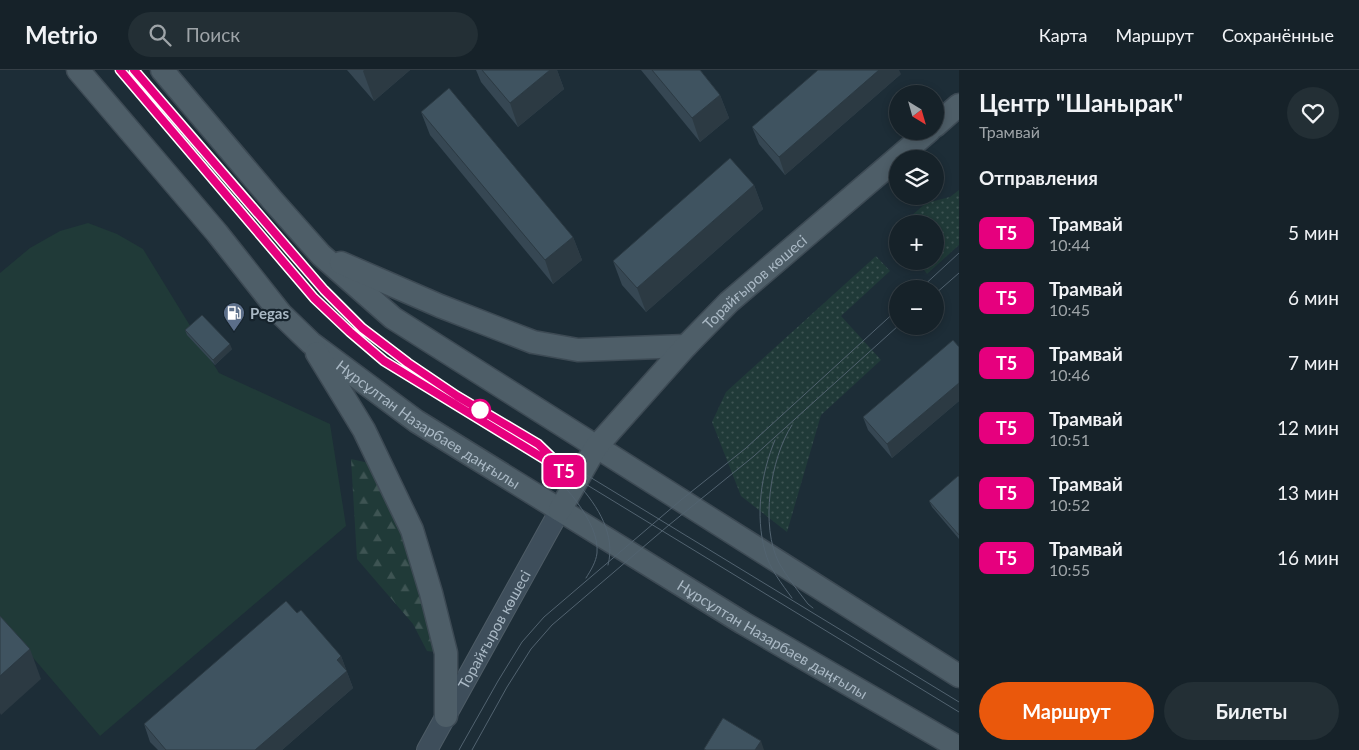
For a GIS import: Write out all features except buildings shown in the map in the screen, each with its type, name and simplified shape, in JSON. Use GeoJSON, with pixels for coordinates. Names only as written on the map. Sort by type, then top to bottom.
{"type":"FeatureCollection","features":[{"type":"Feature","properties":{"kind":"main road","name":"Нұрсұлтан Назарбаев даңғылы"},"geometry":{"type":"LineString","coordinates":[[78,70],[217,233],[281,314],[311,343],[416,421],[743,623],[959,748]]}},
{"type":"Feature","properties":{"kind":"main road"},"geometry":{"type":"LineString","coordinates":[[162,70],[321,255],[393,318],[959,676]]}},
{"type":"Feature","properties":{"kind":"main road"},"geometry":{"type":"LineString","coordinates":[[944,118],[959,106]]}},
{"type":"Feature","properties":{"kind":"main road","name":"Торайғыров көшесі"},"geometry":{"type":"LineString","coordinates":[[427,750],[596,447],[728,302],[918,140]]}},
{"type":"Feature","properties":{"kind":"main road"},"geometry":{"type":"LineString","coordinates":[[321,255],[440,306],[533,342],[578,350],[686,346]]}},
{"type":"Feature","properties":{"kind":"main road"},"geometry":{"type":"LineString","coordinates":[[311,343],[364,430],[412,530],[431,593],[446,653],[446,716]]}},
{"type":"Feature","properties":{"kind":"green space"},"geometry":{"type":"Polygon","coordinates":[[[959,190],[959,245],[944,259],[944,215],[912,215],[924,205],[944,205],[944,198],[950,197],[959,190]]]}},
{"type":"Feature","properties":{"kind":"green space"},"geometry":{"type":"Polygon","coordinates":[[[88,223],[117,234],[143,249],[219,373],[330,424],[346,526],[100,736],[0,619],[0,273],[30,248],[60,231],[88,223]]]}},
{"type":"Feature","properties":{"kind":"green space"},"geometry":{"type":"Polygon","coordinates":[[[876,256],[890,271],[841,316],[881,360],[821,415],[787,532],[741,496],[712,422],[726,392],[876,256]]]}},
{"type":"Feature","properties":{"kind":"green space"},"geometry":{"type":"Polygon","coordinates":[[[351,459],[369,463],[404,535],[436,652],[427,651],[413,624],[357,559],[351,459]]]}},
{"type":"Feature","properties":{"kind":"tram line"},"geometry":{"type":"LineString","coordinates":[[120,70],[314,298],[350,333],[384,361],[959,712]]}},
{"type":"Feature","properties":{"kind":"tram line","name":"T5"},"geometry":{"type":"LineString","coordinates":[[120,70],[314,298],[350,332],[384,361],[569,474],[538,444],[457,396],[408,363],[362,328],[324,290],[134,70]]}},
{"type":"Feature","properties":{"kind":"tram line"},"geometry":{"type":"LineString","coordinates":[[134,70],[324,290],[362,328],[408,363],[457,396],[959,702]]}},
{"type":"Feature","properties":{"kind":"tram line"},"geometry":{"type":"LineString","coordinates":[[930,280],[959,253]]}},
{"type":"Feature","properties":{"kind":"tram line"},"geometry":{"type":"LineString","coordinates":[[944,286],[959,273]]}},
{"type":"Feature","properties":{"kind":"tram line"},"geometry":{"type":"LineString","coordinates":[[459,750],[522,642],[544,617],[681,500],[746,448],[889,317]]}},
{"type":"Feature","properties":{"kind":"tram line"},"geometry":{"type":"LineString","coordinates":[[472,750],[507,687],[531,649],[552,625],[669,525],[754,456],[889,334]]}},
{"type":"Feature","properties":{"kind":"tram line"},"geometry":{"type":"LineString","coordinates":[[792,425],[784,439],[773,474],[770,493],[770,531],[773,548],[779,563],[808,604],[813,608]]}},
{"type":"Feature","properties":{"kind":"tram line"},"geometry":{"type":"LineString","coordinates":[[775,440],[763,480],[760,524],[765,551],[770,564],[792,598]]}},
{"type":"Feature","properties":{"kind":"tram line"},"geometry":{"type":"LineString","coordinates":[[538,460],[557,478],[577,502],[592,528],[597,553],[586,578]]}},
{"type":"Feature","properties":{"kind":"tram line"},"geometry":{"type":"LineString","coordinates":[[578,484],[604,522],[610,543],[608,565]]}},
{"type":"Feature","properties":{"kind":"place","name":"Pegas"},"geometry":{"type":"Point","coordinates":[234,332]}}]}
